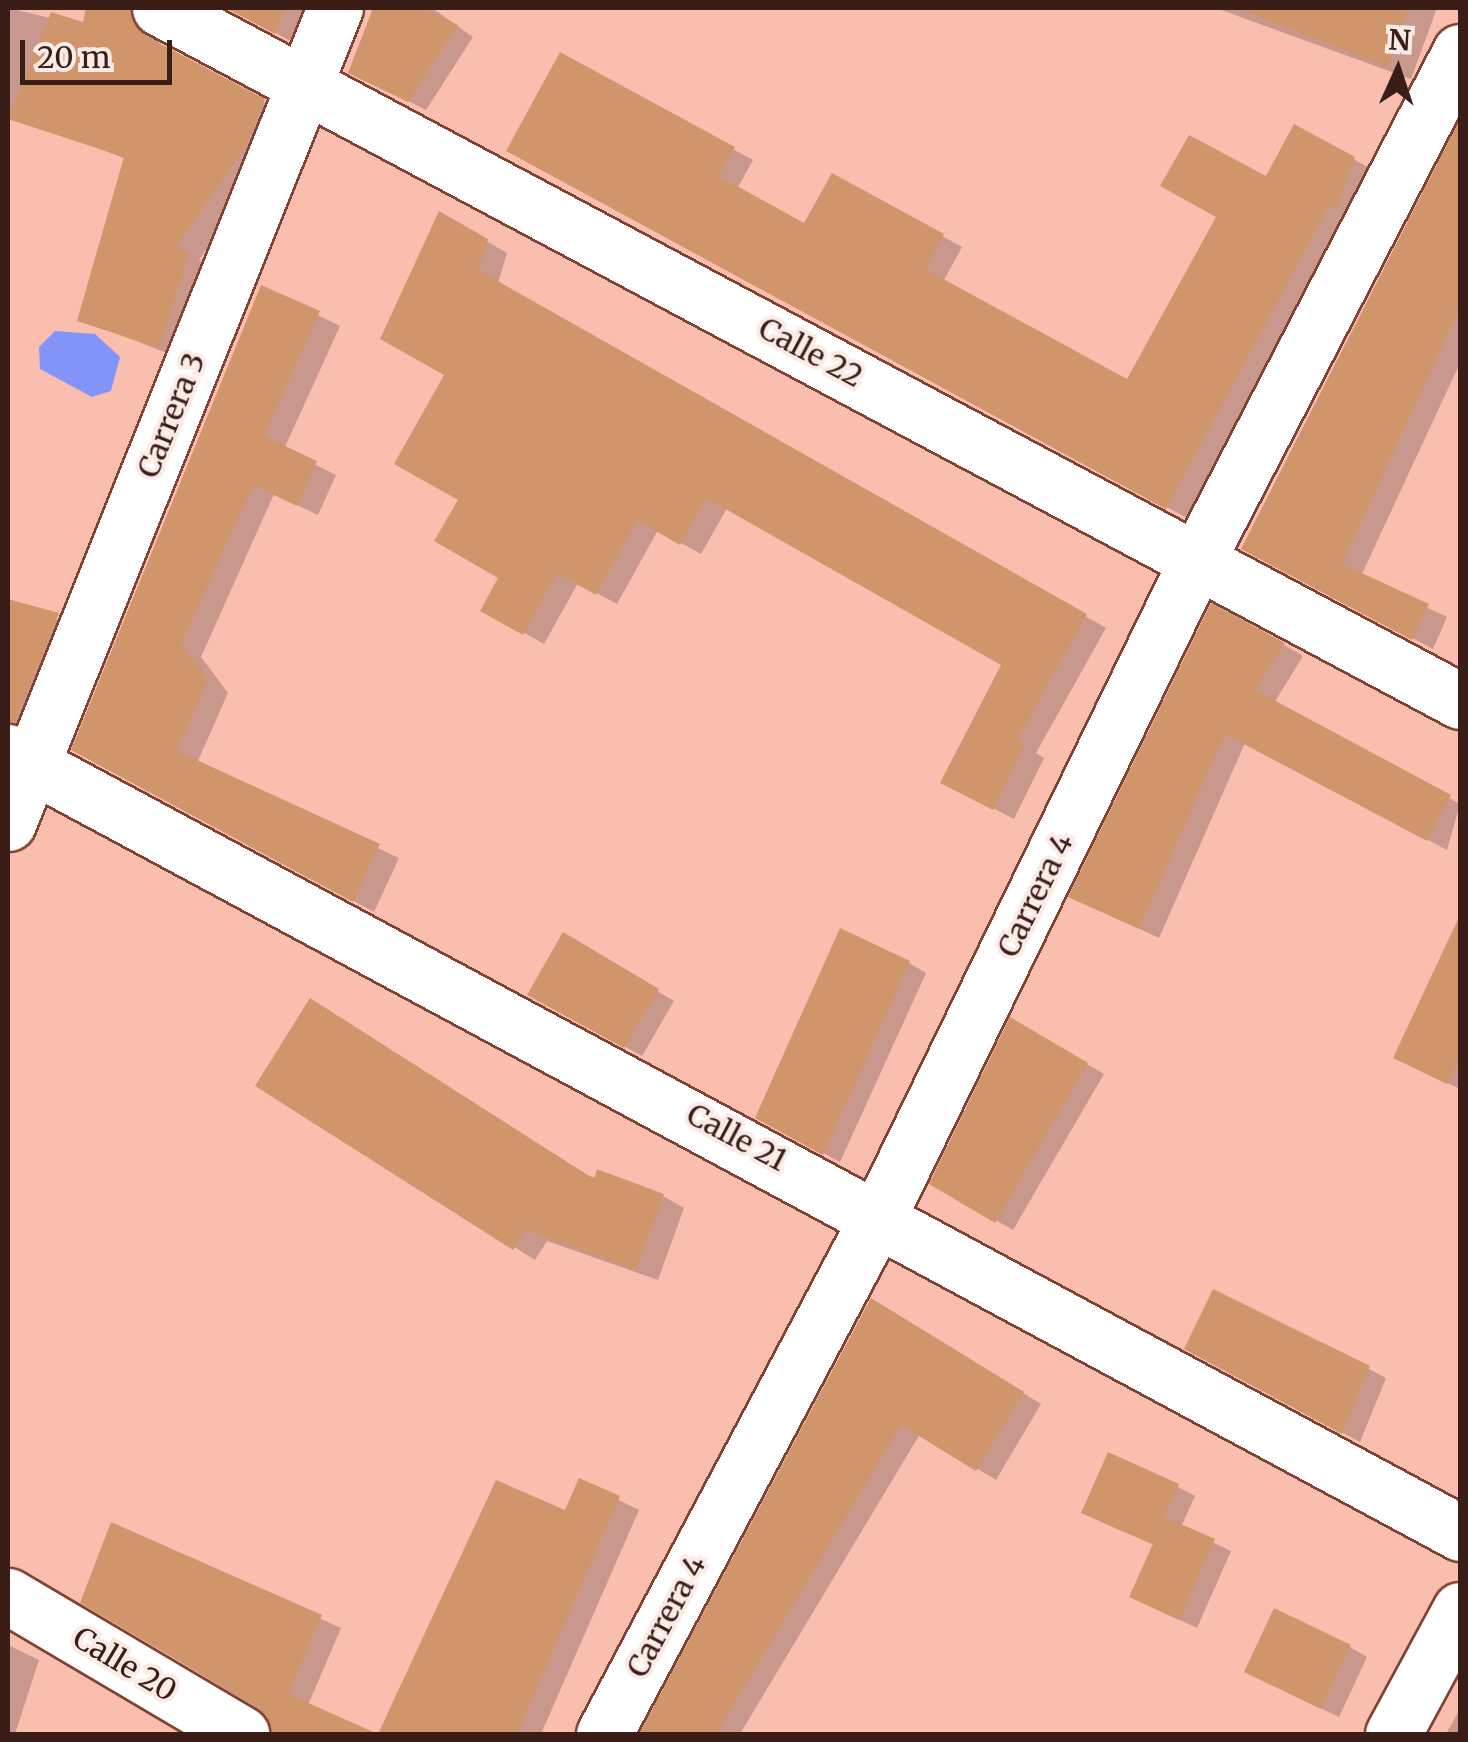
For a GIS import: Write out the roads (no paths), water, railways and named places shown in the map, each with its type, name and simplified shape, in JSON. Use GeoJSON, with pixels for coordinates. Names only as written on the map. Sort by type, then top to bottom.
{"type":"FeatureCollection","features":[{"type":"Feature","properties":{"kind":"street","name":"Calle 22"},"geometry":{"type":"LineString","coordinates":[[160,8],[304,80],[1460,701]]}},
{"type":"Feature","properties":{"kind":"street","name":"Carrera 3"},"geometry":{"type":"LineString","coordinates":[[8,823],[20,760],[335,8]]}},
{"type":"Feature","properties":{"kind":"street","name":"Carrera 4"},"geometry":{"type":"LineString","coordinates":[[604,1734],[880,1214],[1197,560],[1460,52]]}},
{"type":"Feature","properties":{"kind":"street","name":"Calle 21"},"geometry":{"type":"LineString","coordinates":[[20,760],[880,1214],[1460,1533]]}},
{"type":"Feature","properties":{"kind":"street","name":"Calle 20"},"geometry":{"type":"LineString","coordinates":[[8,1596],[241,1734]]}},
{"type":"Feature","properties":{"kind":"street"},"geometry":{"type":"LineString","coordinates":[[1393,1734],[1460,1610]]}},
{"type":"Feature","properties":{"kind":"water"},"geometry":{"type":"Polygon","coordinates":[[[55,331],[95,334],[120,357],[111,391],[92,397],[40,369],[39,347],[55,331]]]}}]}
